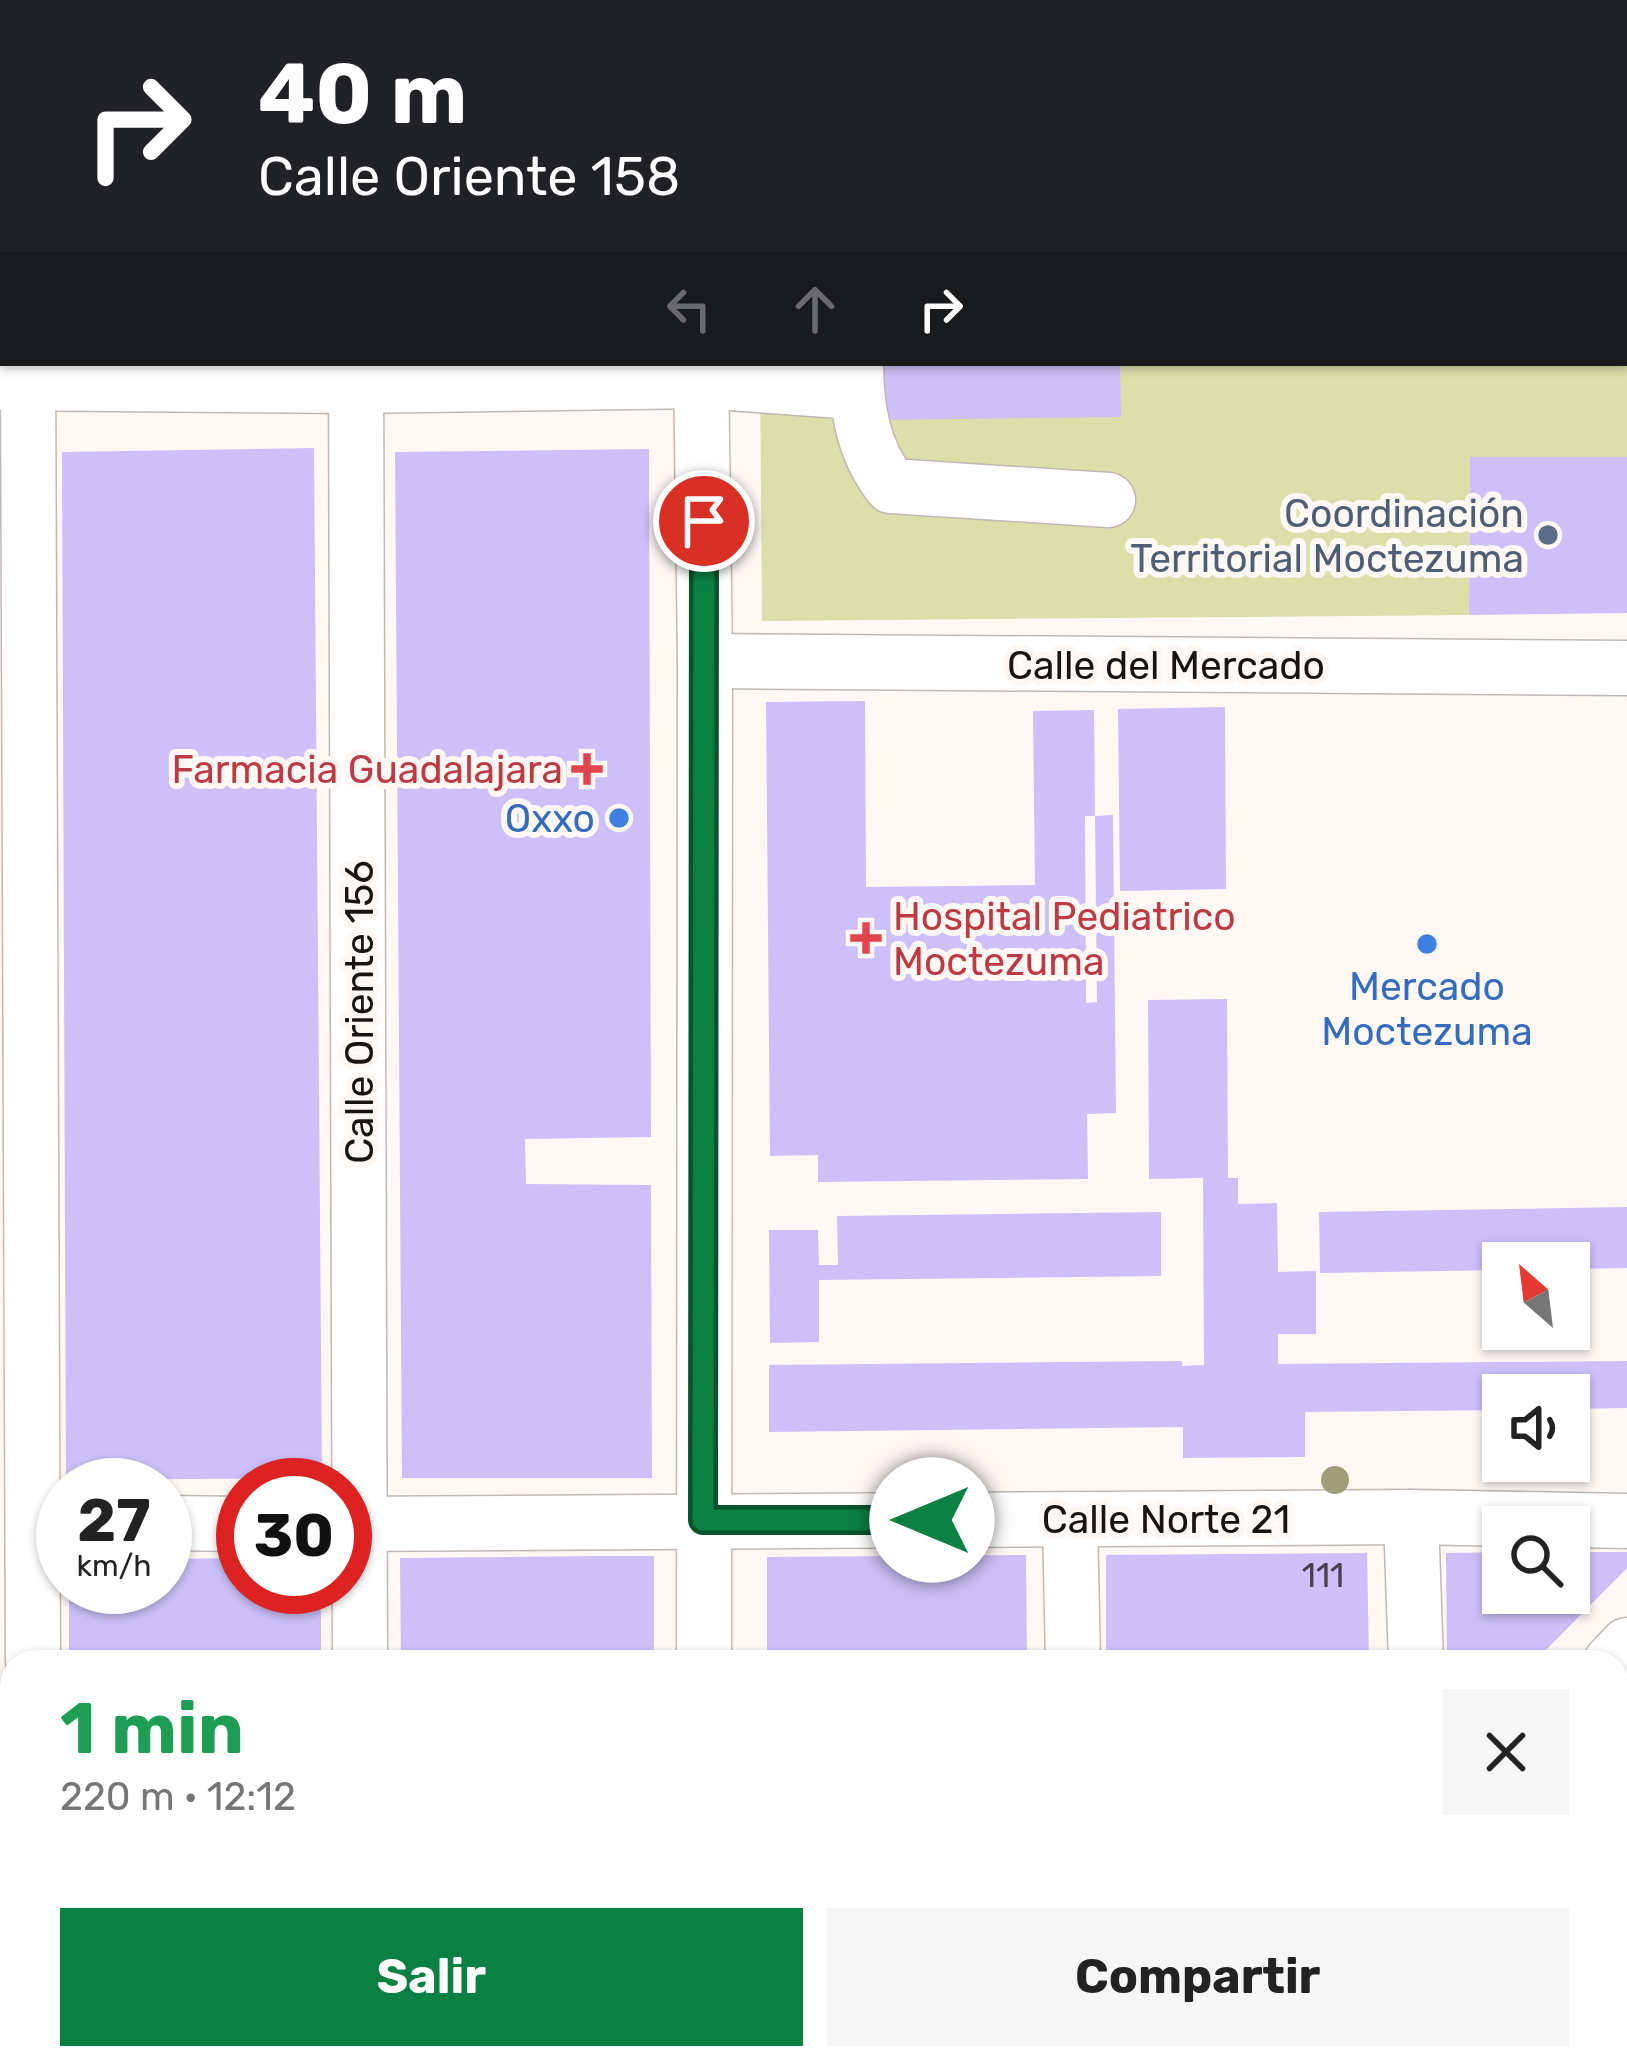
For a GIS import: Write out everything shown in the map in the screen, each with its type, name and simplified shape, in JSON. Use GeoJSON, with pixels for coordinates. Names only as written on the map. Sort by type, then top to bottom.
{"type":"FeatureCollection","features":[{"type":"Feature","properties":{"kind":"street"},"geometry":{"type":"LineString","coordinates":[[701,372],[704,1650]]}},
{"type":"Feature","properties":{"kind":"street"},"geometry":{"type":"LineString","coordinates":[[33,1650],[19,376],[701,372],[856,378],[870,458],[891,486],[1108,500]]}},
{"type":"Feature","properties":{"kind":"street","name":"Calle Oriente 156"},"geometry":{"type":"LineString","coordinates":[[353,1458],[356,374]]}},
{"type":"Feature","properties":{"kind":"street","name":"Calle del Mercado"},"geometry":{"type":"LineString","coordinates":[[705,661],[1627,668]]}},
{"type":"Feature","properties":{"kind":"street"},"geometry":{"type":"LineString","coordinates":[[1412,1517],[1416,1650]]}},
{"type":"Feature","properties":{"kind":"street","name":"Calle Norte 21"},"geometry":{"type":"LineString","coordinates":[[372,1524],[1412,1517],[1627,1521]]}},
{"type":"Feature","properties":{"kind":"street"},"geometry":{"type":"LineString","coordinates":[[1070,1520],[1073,1650]]}},
{"type":"Feature","properties":{"kind":"street","name":"Calle Oriente 156"},"geometry":{"type":"LineString","coordinates":[[358,1614],[359,1650]]}},
{"type":"Feature","properties":{"kind":"green space"},"geometry":{"type":"Polygon","coordinates":[[[760,366],[1627,366],[1627,457],[1470,457],[1469,615],[762,621],[760,366]]]}},
{"type":"Feature","properties":{"kind":"building"},"geometry":{"type":"Polygon","coordinates":[[[880,366],[1120,366],[1121,417],[880,420],[880,366]]]}},
{"type":"Feature","properties":{"kind":"building"},"geometry":{"type":"Polygon","coordinates":[[[314,448],[322,1458],[216,1458],[216,1479],[192,1479],[192,1458],[66,1458],[62,452],[314,448]]]}},
{"type":"Feature","properties":{"kind":"building"},"geometry":{"type":"Polygon","coordinates":[[[649,449],[651,1137],[525,1139],[526,1184],[651,1185],[652,1478],[402,1478],[395,452],[649,449]]]}},
{"type":"Feature","properties":{"kind":"building","name":"Coordinación Territorial Moctezuma"},"geometry":{"type":"Polygon","coordinates":[[[1470,457],[1627,457],[1627,613],[1469,615],[1470,457]]]}},
{"type":"Feature","properties":{"kind":"building"},"geometry":{"type":"Polygon","coordinates":[[[865,701],[866,887],[1035,885],[1033,711],[1094,710],[1095,816],[1113,815],[1116,1113],[1087,1114],[1088,1179],[818,1182],[818,1155],[770,1156],[766,702],[865,701]],[[1085,816],[1086,1003],[1097,1002],[1095,816],[1085,816]]]}},
{"type":"Feature","properties":{"kind":"building"},"geometry":{"type":"Polygon","coordinates":[[[1225,707],[1226,889],[1120,891],[1118,709],[1225,707]]]}},
{"type":"Feature","properties":{"kind":"building"},"geometry":{"type":"Polygon","coordinates":[[[1227,999],[1228,1178],[1238,1178],[1238,1204],[1277,1203],[1278,1272],[1316,1271],[1316,1334],[1278,1334],[1278,1364],[1627,1361],[1627,1408],[1590,1409],[1590,1374],[1482,1374],[1482,1410],[1305,1412],[1305,1457],[1183,1458],[1183,1427],[769,1432],[769,1365],[1182,1361],[1182,1366],[1204,1365],[1203,1178],[1149,1179],[1148,1000],[1227,999]]]}},
{"type":"Feature","properties":{"kind":"building"},"geometry":{"type":"Polygon","coordinates":[[[1627,1207],[1627,1268],[1590,1269],[1590,1242],[1482,1242],[1482,1270],[1320,1273],[1319,1212],[1627,1207]]]}},
{"type":"Feature","properties":{"kind":"building"},"geometry":{"type":"Polygon","coordinates":[[[1161,1212],[1161,1276],[819,1280],[819,1342],[770,1343],[769,1230],[818,1230],[819,1265],[838,1265],[837,1216],[1161,1212]]]}},
{"type":"Feature","properties":{"kind":"building"},"geometry":{"type":"Polygon","coordinates":[[[1482,1552],[1482,1614],[1581,1614],[1546,1650],[1447,1650],[1446,1553],[1482,1552]]]}},
{"type":"Feature","properties":{"kind":"building"},"geometry":{"type":"Polygon","coordinates":[[[1590,1552],[1627,1552],[1627,1568],[1590,1605],[1590,1552]]]}},
{"type":"Feature","properties":{"kind":"building"},"geometry":{"type":"Polygon","coordinates":[[[1367,1553],[1369,1650],[1106,1650],[1106,1555],[1367,1553]]]}},
{"type":"Feature","properties":{"kind":"building"},"geometry":{"type":"Polygon","coordinates":[[[1026,1555],[1027,1650],[767,1650],[767,1557],[1026,1555]]]}},
{"type":"Feature","properties":{"kind":"building"},"geometry":{"type":"Polygon","coordinates":[[[654,1556],[654,1650],[401,1650],[400,1558],[654,1556]]]}},
{"type":"Feature","properties":{"kind":"building"},"geometry":{"type":"Polygon","coordinates":[[[216,1558],[216,1614],[321,1614],[321,1650],[69,1650],[69,1614],[192,1614],[192,1559],[216,1558]]]}},
{"type":"Feature","properties":{"kind":"place","name":"Coordinación Territorial Moctezuma"},"geometry":{"type":"Point","coordinates":[1548,535]}},
{"type":"Feature","properties":{"kind":"place","name":"Farmacia Guadalajara"},"geometry":{"type":"Point","coordinates":[587,769]}},
{"type":"Feature","properties":{"kind":"place","name":"Oxxo"},"geometry":{"type":"Point","coordinates":[619,818]}},
{"type":"Feature","properties":{"kind":"place","name":"Hospital Pediatrico Moctezuma"},"geometry":{"type":"Point","coordinates":[866,938]}},
{"type":"Feature","properties":{"kind":"place","name":"Mercado Moctezuma"},"geometry":{"type":"Point","coordinates":[1427,944]}},
{"type":"Feature","properties":{"kind":"route"},"geometry":{"type":"LineString","coordinates":[[704,521],[703,1520],[932,1520]]}}]}
